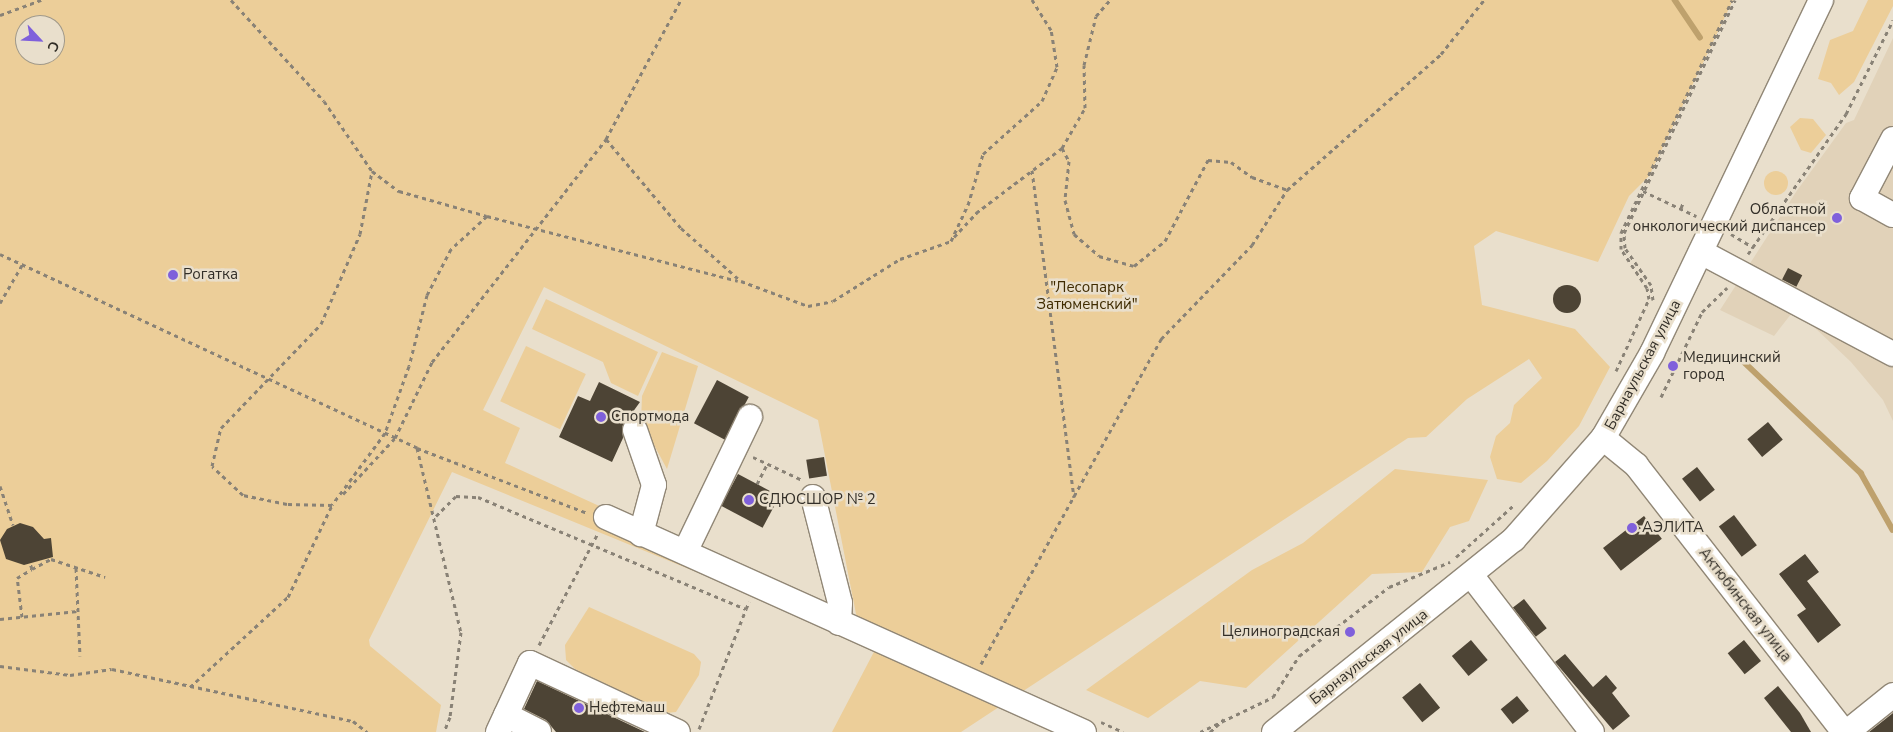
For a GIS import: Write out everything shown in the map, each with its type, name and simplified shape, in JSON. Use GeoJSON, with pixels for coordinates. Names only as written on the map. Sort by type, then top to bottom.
{"type":"FeatureCollection","features":[{"type":"Feature","properties":{"kind":"street","name":"Барнаульская улица"},"geometry":{"type":"LineString","coordinates":[[1274,732],[1514,539],[1603,438],[1652,353],[1821,0]]}},
{"type":"Feature","properties":{"kind":"street"},"geometry":{"type":"LineString","coordinates":[[1893,139],[1862,198],[1893,215]]}},
{"type":"Feature","properties":{"kind":"street"},"geometry":{"type":"LineString","coordinates":[[1701,252],[1893,354]]}},
{"type":"Feature","properties":{"kind":"street"},"geometry":{"type":"LineString","coordinates":[[685,552],[750,417]]}},
{"type":"Feature","properties":{"kind":"street"},"geometry":{"type":"LineString","coordinates":[[636,430],[654,485],[641,534]]}},
{"type":"Feature","properties":{"kind":"street","name":"Актюбинская улица"},"geometry":{"type":"LineString","coordinates":[[1603,438],[1636,465],[1845,732]]}},
{"type":"Feature","properties":{"kind":"street"},"geometry":{"type":"LineString","coordinates":[[813,497],[840,603],[839,623]]}},
{"type":"Feature","properties":{"kind":"street"},"geometry":{"type":"LineString","coordinates":[[606,517],[1084,732]]}},
{"type":"Feature","properties":{"kind":"street"},"geometry":{"type":"LineString","coordinates":[[1471,575],[1592,732]]}},
{"type":"Feature","properties":{"kind":"street"},"geometry":{"type":"LineString","coordinates":[[539,732],[502,724],[530,663],[678,732]]}},
{"type":"Feature","properties":{"kind":"street"},"geometry":{"type":"LineString","coordinates":[[1845,732],[1893,695]]}},
{"type":"Feature","properties":{"kind":"path"},"geometry":{"type":"LineString","coordinates":[[0,15],[40,0]]}},
{"type":"Feature","properties":{"kind":"path"},"geometry":{"type":"LineString","coordinates":[[231,0],[324,101],[372,172],[399,191],[538,231],[741,281],[808,306],[833,301],[900,259],[950,241],[976,213],[998,201],[1032,170],[1062,148],[1085,108],[1084,65],[1096,16],[1110,0]]}},
{"type":"Feature","properties":{"kind":"path"},"geometry":{"type":"LineString","coordinates":[[372,172],[360,234],[321,324],[271,380],[221,428],[212,466],[243,495],[287,504],[332,505],[395,438],[432,362],[483,293],[538,231],[606,139],[680,0]]}},
{"type":"Feature","properties":{"kind":"path"},"geometry":{"type":"LineString","coordinates":[[950,241],[968,205],[983,154],[1042,100],[1056,66],[1051,30],[1032,0]]}},
{"type":"Feature","properties":{"kind":"path"},"geometry":{"type":"LineString","coordinates":[[979,667],[1161,338],[1252,245],[1287,190],[1441,54],[1484,0]]}},
{"type":"Feature","properties":{"kind":"path"},"geometry":{"type":"LineString","coordinates":[[1616,374],[1653,298],[1651,286],[1622,240],[1733,0]]}},
{"type":"Feature","properties":{"kind":"path"},"geometry":{"type":"LineString","coordinates":[[1742,262],[1846,114],[1893,20]]}},
{"type":"Feature","properties":{"kind":"path"},"geometry":{"type":"LineString","coordinates":[[606,139],[681,228],[741,281]]}},
{"type":"Feature","properties":{"kind":"path"},"geometry":{"type":"LineString","coordinates":[[1062,148],[1069,162],[1065,200],[1074,234],[1100,256],[1134,266],[1165,241],[1208,160],[1230,162],[1252,177],[1287,190]]}},
{"type":"Feature","properties":{"kind":"path"},"geometry":{"type":"LineString","coordinates":[[1032,170],[1074,498]]}},
{"type":"Feature","properties":{"kind":"path"},"geometry":{"type":"LineString","coordinates":[[1644,191],[1704,219]]}},
{"type":"Feature","properties":{"kind":"path"},"geometry":{"type":"LineString","coordinates":[[1681,208],[1683,203]]}},
{"type":"Feature","properties":{"kind":"path"},"geometry":{"type":"LineString","coordinates":[[190,687],[288,597],[332,505],[385,433],[409,366],[426,295],[451,248],[487,216]]}},
{"type":"Feature","properties":{"kind":"path"},"geometry":{"type":"LineString","coordinates":[[1726,231],[1753,246]]}},
{"type":"Feature","properties":{"kind":"path"},"geometry":{"type":"LineString","coordinates":[[0,254],[417,448],[578,511],[606,517],[530,663]]}},
{"type":"Feature","properties":{"kind":"path"},"geometry":{"type":"LineString","coordinates":[[0,304],[22,265]]}},
{"type":"Feature","properties":{"kind":"path"},"geometry":{"type":"LineString","coordinates":[[1661,397],[1702,312],[1723,295],[1732,279]]}},
{"type":"Feature","properties":{"kind":"path"},"geometry":{"type":"LineString","coordinates":[[417,448],[436,516],[461,632],[450,717],[444,732]]}},
{"type":"Feature","properties":{"kind":"path"},"geometry":{"type":"LineString","coordinates":[[736,449],[800,477],[813,497]]}},
{"type":"Feature","properties":{"kind":"path"},"geometry":{"type":"LineString","coordinates":[[757,484],[768,464]]}},
{"type":"Feature","properties":{"kind":"path"},"geometry":{"type":"LineString","coordinates":[[0,486],[13,525]]}},
{"type":"Feature","properties":{"kind":"path"},"geometry":{"type":"LineString","coordinates":[[436,516],[456,496],[478,497],[591,546],[746,609]]}},
{"type":"Feature","properties":{"kind":"path"},"geometry":{"type":"LineString","coordinates":[[1200,732],[1273,697],[1299,656],[1388,587],[1450,562],[1520,501],[1450,564],[1389,588],[1300,658],[1274,698],[1226,718],[1210,732]]}},
{"type":"Feature","properties":{"kind":"path"},"geometry":{"type":"LineString","coordinates":[[22,616],[17,578],[51,559],[105,577]]}},
{"type":"Feature","properties":{"kind":"path"},"geometry":{"type":"LineString","coordinates":[[30,563],[32,568]]}},
{"type":"Feature","properties":{"kind":"path"},"geometry":{"type":"LineString","coordinates":[[76,568],[80,656]]}},
{"type":"Feature","properties":{"kind":"path"},"geometry":{"type":"LineString","coordinates":[[698,732],[756,585]]}},
{"type":"Feature","properties":{"kind":"path"},"geometry":{"type":"LineString","coordinates":[[0,619],[78,611]]}},
{"type":"Feature","properties":{"kind":"path"},"geometry":{"type":"LineString","coordinates":[[0,666],[70,675],[112,669],[352,721],[367,732]]}},
{"type":"Feature","properties":{"kind":"shaded area","name":"Областной онкологический диспансер"},"geometry":{"type":"Polygon","coordinates":[[[1893,38],[1893,421],[1883,400],[1851,362],[1795,309],[1774,336],[1720,310],[1796,192],[1846,123],[1854,120],[1893,38]]]}},
{"type":"Feature","properties":{"kind":"green space","name":"\"Лесопарк Затюменский\""},"geometry":{"type":"Polygon","coordinates":[[[0,0],[1733,0],[1649,176],[1629,196],[1598,262],[1496,231],[1474,246],[1482,305],[1575,329],[1610,367],[1579,426],[1547,461],[1521,483],[1497,479],[1490,457],[1496,436],[1510,423],[1514,405],[1542,378],[1529,359],[1467,399],[1426,437],[1408,438],[961,732],[832,732],[877,646],[452,472],[369,640],[370,646],[441,705],[436,732],[0,732],[0,0]],[[544,287],[483,410],[520,428],[505,463],[858,624],[818,420],[544,287]]]}},
{"type":"Feature","properties":{"kind":"green space"},"geometry":{"type":"Polygon","coordinates":[[[1868,0],[1893,0],[1893,6],[1854,82],[1839,95],[1831,83],[1818,79],[1830,40],[1853,31],[1868,0]]]}},
{"type":"Feature","properties":{"kind":"green space"},"geometry":{"type":"Polygon","coordinates":[[[1800,118],[1813,119],[1826,135],[1811,153],[1801,150],[1790,127],[1800,118]]]}},
{"type":"Feature","properties":{"kind":"green space"},"geometry":{"type":"Polygon","coordinates":[[[1776,171],[1785,174],[1788,183],[1785,192],[1776,195],[1767,192],[1764,183],[1767,174],[1776,171]]]}},
{"type":"Feature","properties":{"kind":"green space"},"geometry":{"type":"Polygon","coordinates":[[[546,299],[658,352],[638,396],[611,383],[603,362],[532,329],[546,299]]]}},
{"type":"Feature","properties":{"kind":"green space"},"geometry":{"type":"Polygon","coordinates":[[[526,346],[586,374],[560,429],[500,401],[526,346]]]}},
{"type":"Feature","properties":{"kind":"green space"},"geometry":{"type":"Polygon","coordinates":[[[662,352],[698,366],[667,469],[641,421],[642,396],[662,352]]]}},
{"type":"Feature","properties":{"kind":"green space"},"geometry":{"type":"Polygon","coordinates":[[[1395,469],[1488,480],[1469,521],[1450,527],[1422,572],[1372,574],[1246,688],[1200,681],[1148,718],[1086,690],[1252,570],[1303,543],[1395,469]]]}},
{"type":"Feature","properties":{"kind":"green space"},"geometry":{"type":"Polygon","coordinates":[[[589,607],[694,654],[701,662],[699,675],[676,712],[666,713],[575,669],[566,660],[565,645],[589,607]]]}},
{"type":"Feature","properties":{"kind":"building"},"geometry":{"type":"Polygon","coordinates":[[[1788,268],[1802,275],[1796,287],[1782,280],[1788,268]]]}},
{"type":"Feature","properties":{"kind":"building"},"geometry":{"type":"Polygon","coordinates":[[[1567,285],[1577,289],[1581,299],[1577,309],[1567,313],[1557,309],[1553,299],[1557,289],[1567,285]]]}},
{"type":"Feature","properties":{"kind":"building"},"geometry":{"type":"Polygon","coordinates":[[[717,380],[749,397],[726,440],[694,423],[717,380]]]}},
{"type":"Feature","properties":{"kind":"building","name":"Спортмода"},"geometry":{"type":"Polygon","coordinates":[[[599,382],[640,402],[622,427],[623,438],[612,462],[559,437],[578,396],[590,401],[599,382]]]}},
{"type":"Feature","properties":{"kind":"building"},"geometry":{"type":"Polygon","coordinates":[[[1768,422],[1783,440],[1762,457],[1747,439],[1768,422]]]}},
{"type":"Feature","properties":{"kind":"building"},"geometry":{"type":"Polygon","coordinates":[[[824,457],[827,476],[809,479],[806,460],[824,457]]]}},
{"type":"Feature","properties":{"kind":"building"},"geometry":{"type":"Polygon","coordinates":[[[1697,467],[1715,490],[1700,502],[1682,479],[1697,467]]]}},
{"type":"Feature","properties":{"kind":"building","name":"СДЮСШОР № 2"},"geometry":{"type":"Polygon","coordinates":[[[738,474],[779,496],[763,528],[721,506],[738,474]]]}},
{"type":"Feature","properties":{"kind":"building"},"geometry":{"type":"Polygon","coordinates":[[[1734,515],[1757,545],[1742,557],[1719,526],[1734,515]]]}},
{"type":"Feature","properties":{"kind":"building"},"geometry":{"type":"Polygon","coordinates":[[[1644,516],[1662,539],[1621,571],[1603,548],[1644,516]]]}},
{"type":"Feature","properties":{"kind":"building"},"geometry":{"type":"Polygon","coordinates":[[[20,523],[33,527],[44,539],[51,538],[53,557],[24,565],[6,559],[0,540],[7,529],[20,523]]]}},
{"type":"Feature","properties":{"kind":"building"},"geometry":{"type":"Polygon","coordinates":[[[1805,554],[1819,572],[1807,581],[1841,625],[1818,643],[1797,615],[1806,609],[1779,574],[1805,554]]]}},
{"type":"Feature","properties":{"kind":"building"},"geometry":{"type":"Polygon","coordinates":[[[1524,599],[1547,628],[1536,637],[1513,608],[1524,599]]]}},
{"type":"Feature","properties":{"kind":"building"},"geometry":{"type":"Polygon","coordinates":[[[1471,640],[1488,660],[1469,676],[1452,656],[1471,640]]]}},
{"type":"Feature","properties":{"kind":"building"},"geometry":{"type":"Polygon","coordinates":[[[1744,640],[1761,661],[1745,674],[1728,653],[1744,640]]]}},
{"type":"Feature","properties":{"kind":"building"},"geometry":{"type":"Polygon","coordinates":[[[1565,654],[1593,687],[1606,675],[1617,688],[1612,693],[1630,716],[1613,730],[1555,662],[1565,654]]]}},
{"type":"Feature","properties":{"kind":"building","name":"Нефтемаш"},"geometry":{"type":"Polygon","coordinates":[[[537,681],[645,732],[556,732],[546,720],[524,709],[537,681]]]}},
{"type":"Feature","properties":{"kind":"building"},"geometry":{"type":"Polygon","coordinates":[[[1420,683],[1440,708],[1422,722],[1402,697],[1420,683]]]}},
{"type":"Feature","properties":{"kind":"building"},"geometry":{"type":"Polygon","coordinates":[[[1778,686],[1800,713],[1811,732],[1791,732],[1764,698],[1778,686]]]}},
{"type":"Feature","properties":{"kind":"building"},"geometry":{"type":"Polygon","coordinates":[[[1517,696],[1529,711],[1513,724],[1501,709],[1517,696]]]}},
{"type":"Feature","properties":{"kind":"building"},"geometry":{"type":"Polygon","coordinates":[[[1893,713],[1893,732],[1869,732],[1893,713]]]}},
{"type":"Feature","properties":{"kind":"waterway"},"geometry":{"type":"LineString","coordinates":[[1675,0],[1700,37]]}},
{"type":"Feature","properties":{"kind":"waterway"},"geometry":{"type":"LineString","coordinates":[[1743,361],[1861,473],[1893,530]]}},
{"type":"Feature","properties":{"kind":"place","name":"Областной онкологический диспансер"},"geometry":{"type":"Point","coordinates":[1837,218]}},
{"type":"Feature","properties":{"kind":"place","name":"Рогатка"},"geometry":{"type":"Point","coordinates":[173,275]}},
{"type":"Feature","properties":{"kind":"place","name":"Медицинский город"},"geometry":{"type":"Point","coordinates":[1673,366]}},
{"type":"Feature","properties":{"kind":"place","name":"Спортмода"},"geometry":{"type":"Point","coordinates":[601,417]}},
{"type":"Feature","properties":{"kind":"place","name":"СДЮСШОР № 2"},"geometry":{"type":"Point","coordinates":[749,500]}},
{"type":"Feature","properties":{"kind":"place","name":"АЭЛИТА"},"geometry":{"type":"Point","coordinates":[1632,528]}},
{"type":"Feature","properties":{"kind":"place","name":"Целиноградская"},"geometry":{"type":"Point","coordinates":[1350,632]}},
{"type":"Feature","properties":{"kind":"place","name":"Нефтемаш"},"geometry":{"type":"Point","coordinates":[579,708]}}]}
